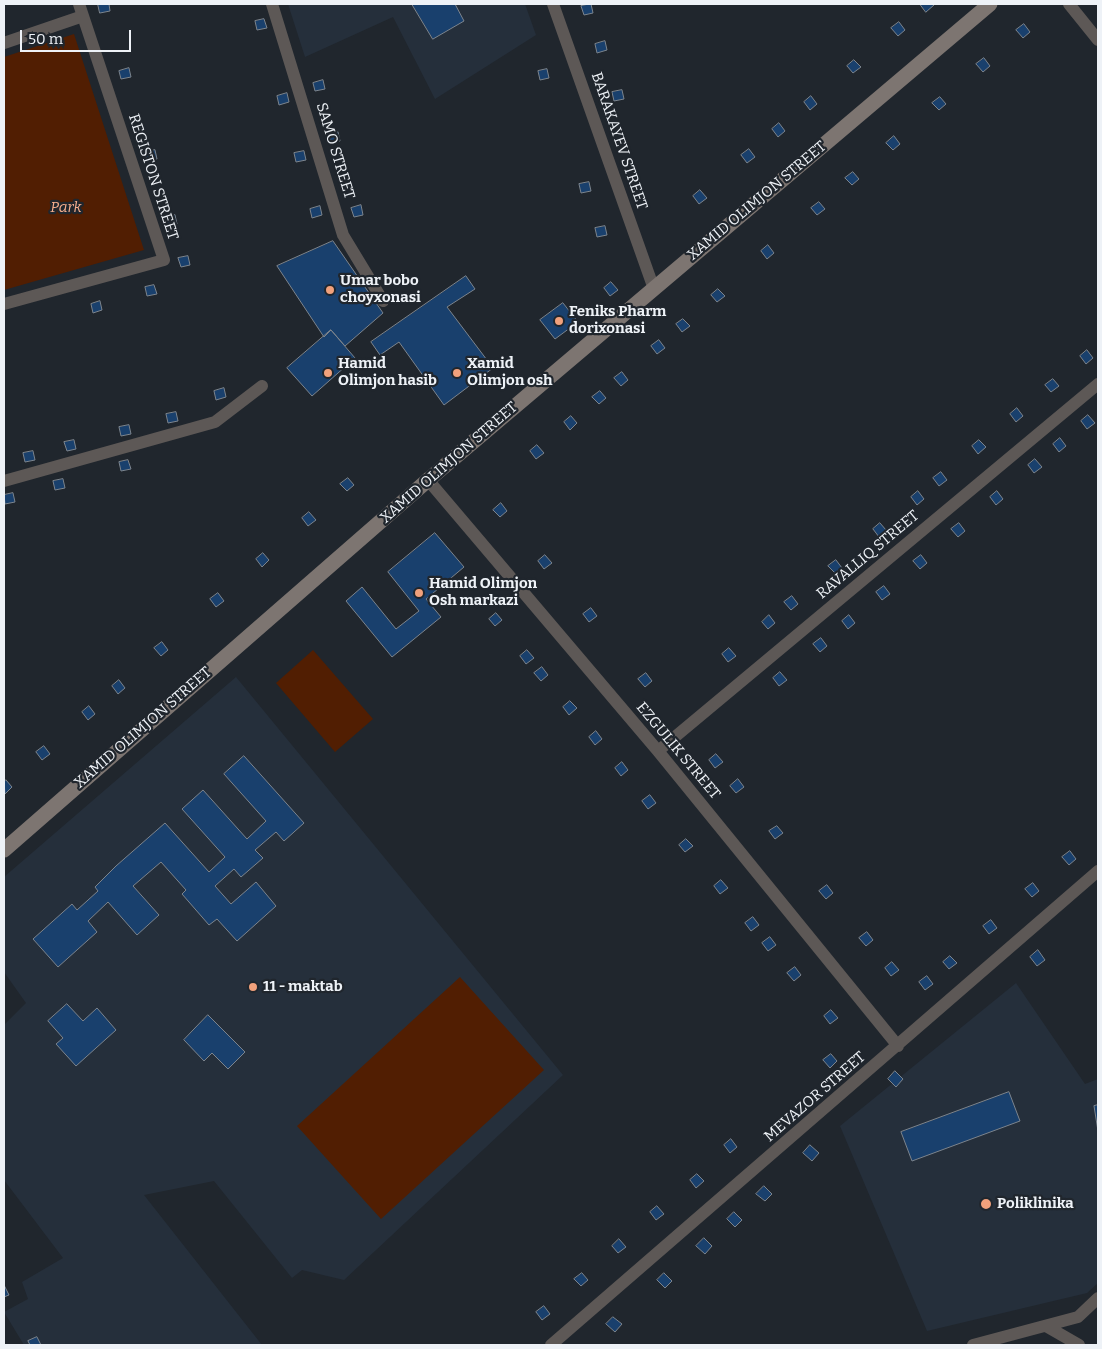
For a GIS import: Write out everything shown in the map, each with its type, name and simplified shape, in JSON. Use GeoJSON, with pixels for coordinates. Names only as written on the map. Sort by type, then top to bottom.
{"type":"FeatureCollection","features":[{"type":"Feature","properties":{"kind":"main road","name":"XAMID OLIMJON STREET"},"geometry":{"type":"LineString","coordinates":[[4,850],[428,480],[990,4]]}},
{"type":"Feature","properties":{"kind":"street","name":"SAMO STREET"},"geometry":{"type":"LineString","coordinates":[[272,4],[343,235],[383,301]]}},
{"type":"Feature","properties":{"kind":"street","name":"BARAKAYEV STREET"},"geometry":{"type":"LineString","coordinates":[[554,4],[654,289]]}},
{"type":"Feature","properties":{"kind":"street"},"geometry":{"type":"LineString","coordinates":[[1069,4],[1098,40]]}},
{"type":"Feature","properties":{"kind":"street"},"geometry":{"type":"LineString","coordinates":[[4,43],[81,10]]}},
{"type":"Feature","properties":{"kind":"street","name":"REGISTON STREET"},"geometry":{"type":"LineString","coordinates":[[4,304],[164,260],[81,10]]}},
{"type":"Feature","properties":{"kind":"street","name":"RAVALLIQ STREET"},"geometry":{"type":"LineString","coordinates":[[658,751],[1098,384]]}},
{"type":"Feature","properties":{"kind":"street"},"geometry":{"type":"LineString","coordinates":[[4,481],[215,422],[262,386]]}},
{"type":"Feature","properties":{"kind":"street","name":"EZGULIK STREET"},"geometry":{"type":"LineString","coordinates":[[428,480],[658,751],[898,1046]]}},
{"type":"Feature","properties":{"kind":"street","name":"MEVAZOR STREET"},"geometry":{"type":"LineString","coordinates":[[551,1345],[1098,871]]}},
{"type":"Feature","properties":{"kind":"street"},"geometry":{"type":"LineString","coordinates":[[973,1345],[1078,1317],[1098,1298]]}},
{"type":"Feature","properties":{"kind":"street"},"geometry":{"type":"LineString","coordinates":[[1046,1326],[1079,1345]]}},
{"type":"Feature","properties":{"kind":"shaded area"},"geometry":{"type":"Polygon","coordinates":[[[288,4],[525,4],[536,35],[435,99],[393,17],[305,57],[288,4]]]}},
{"type":"Feature","properties":{"kind":"shaded area","name":"11 - maktab"},"geometry":{"type":"Polygon","coordinates":[[[236,677],[563,1075],[344,1280],[302,1270],[292,1278],[214,1181],[144,1195],[262,1345],[24,1345],[4,1312],[28,1299],[22,1282],[63,1258],[4,1180],[4,1025],[26,1003],[4,972],[4,877],[236,677]]]}},
{"type":"Feature","properties":{"kind":"shaded area","name":"Poliklinika"},"geometry":{"type":"Polygon","coordinates":[[[1016,983],[1085,1084],[1098,1079],[1098,1283],[1087,1293],[927,1331],[840,1126],[1016,983]]]}},
{"type":"Feature","properties":{"kind":"green space","name":"Park"},"geometry":{"type":"Polygon","coordinates":[[[74,34],[144,250],[4,290],[4,57],[74,34]]]}},
{"type":"Feature","properties":{"kind":"green space"},"geometry":{"type":"Polygon","coordinates":[[[313,650],[373,719],[335,752],[276,683],[313,650]]]}},
{"type":"Feature","properties":{"kind":"green space"},"geometry":{"type":"Polygon","coordinates":[[[460,977],[544,1070],[381,1219],[297,1126],[460,977]]]}},
{"type":"Feature","properties":{"kind":"building"},"geometry":{"type":"Polygon","coordinates":[[[98,4],[109,4],[110,11],[100,13],[98,4]]]}},
{"type":"Feature","properties":{"kind":"building"},"geometry":{"type":"Polygon","coordinates":[[[412,4],[455,4],[464,21],[433,39],[412,4]]]}},
{"type":"Feature","properties":{"kind":"building"},"geometry":{"type":"Polygon","coordinates":[[[591,4],[593,13],[584,15],[581,6],[591,4]]]}},
{"type":"Feature","properties":{"kind":"building"},"geometry":{"type":"Polygon","coordinates":[[[920,4],[932,4],[934,5],[926,12],[920,4]]]}},
{"type":"Feature","properties":{"kind":"building"},"geometry":{"type":"Polygon","coordinates":[[[264,19],[267,28],[257,30],[255,21],[264,19]]]}},
{"type":"Feature","properties":{"kind":"building"},"geometry":{"type":"Polygon","coordinates":[[[899,22],[905,30],[898,36],[891,28],[899,22]]]}},
{"type":"Feature","properties":{"kind":"building"},"geometry":{"type":"Polygon","coordinates":[[[1024,24],[1030,32],[1023,38],[1016,30],[1024,24]]]}},
{"type":"Feature","properties":{"kind":"building"},"geometry":{"type":"Polygon","coordinates":[[[605,41],[607,50],[597,53],[595,44],[605,41]]]}},
{"type":"Feature","properties":{"kind":"building"},"geometry":{"type":"Polygon","coordinates":[[[984,58],[990,66],[983,72],[976,64],[984,58]]]}},
{"type":"Feature","properties":{"kind":"building"},"geometry":{"type":"Polygon","coordinates":[[[854,60],[861,67],[853,73],[847,66],[854,60]]]}},
{"type":"Feature","properties":{"kind":"building"},"geometry":{"type":"Polygon","coordinates":[[[129,68],[131,77],[121,79],[119,71],[129,68]]]}},
{"type":"Feature","properties":{"kind":"building"},"geometry":{"type":"Polygon","coordinates":[[[547,69],[549,78],[540,80],[538,71],[547,69]]]}},
{"type":"Feature","properties":{"kind":"building"},"geometry":{"type":"Polygon","coordinates":[[[323,80],[325,89],[315,91],[313,83],[323,80]]]}},
{"type":"Feature","properties":{"kind":"building"},"geometry":{"type":"Polygon","coordinates":[[[622,90],[624,99],[614,101],[612,92],[622,90]]]}},
{"type":"Feature","properties":{"kind":"building"},"geometry":{"type":"Polygon","coordinates":[[[287,93],[289,102],[279,105],[277,96],[287,93]]]}},
{"type":"Feature","properties":{"kind":"building"},"geometry":{"type":"Polygon","coordinates":[[[811,96],[817,104],[810,110],[804,102],[811,96]]]}},
{"type":"Feature","properties":{"kind":"building"},"geometry":{"type":"Polygon","coordinates":[[[940,97],[946,104],[939,110],[932,103],[940,97]]]}},
{"type":"Feature","properties":{"kind":"building"},"geometry":{"type":"Polygon","coordinates":[[[779,123],[785,131],[778,137],[772,129],[779,123]]]}},
{"type":"Feature","properties":{"kind":"building"},"geometry":{"type":"Polygon","coordinates":[[[338,132],[340,141],[331,144],[329,135],[338,132]]]}},
{"type":"Feature","properties":{"kind":"building"},"geometry":{"type":"Polygon","coordinates":[[[894,136],[900,144],[893,150],[886,143],[894,136]]]}},
{"type":"Feature","properties":{"kind":"building"},"geometry":{"type":"Polygon","coordinates":[[[749,149],[755,157],[747,163],[741,155],[749,149]]]}},
{"type":"Feature","properties":{"kind":"building"},"geometry":{"type":"Polygon","coordinates":[[[155,150],[157,159],[147,161],[145,152],[155,150]]]}},
{"type":"Feature","properties":{"kind":"building"},"geometry":{"type":"Polygon","coordinates":[[[304,151],[306,160],[296,162],[294,153],[304,151]]]}},
{"type":"Feature","properties":{"kind":"building"},"geometry":{"type":"Polygon","coordinates":[[[853,172],[859,179],[852,185],[845,178],[853,172]]]}},
{"type":"Feature","properties":{"kind":"building"},"geometry":{"type":"Polygon","coordinates":[[[589,182],[591,191],[581,193],[579,184],[589,182]]]}},
{"type":"Feature","properties":{"kind":"building"},"geometry":{"type":"Polygon","coordinates":[[[700,190],[707,198],[699,204],[693,196],[700,190]]]}},
{"type":"Feature","properties":{"kind":"building"},"geometry":{"type":"Polygon","coordinates":[[[819,202],[825,209],[817,215],[811,208],[819,202]]]}},
{"type":"Feature","properties":{"kind":"building"},"geometry":{"type":"Polygon","coordinates":[[[361,205],[363,215],[354,217],[351,208],[361,205]]]}},
{"type":"Feature","properties":{"kind":"building"},"geometry":{"type":"Polygon","coordinates":[[[320,206],[322,215],[312,218],[310,209],[320,206]]]}},
{"type":"Feature","properties":{"kind":"building"},"geometry":{"type":"Polygon","coordinates":[[[175,215],[177,224],[168,226],[166,217],[175,215]]]}},
{"type":"Feature","properties":{"kind":"building"},"geometry":{"type":"Polygon","coordinates":[[[605,226],[607,235],[597,237],[595,228],[605,226]]]}},
{"type":"Feature","properties":{"kind":"building","name":"Umar bobo choyxonasi"},"geometry":{"type":"Polygon","coordinates":[[[333,241],[383,313],[345,346],[331,330],[324,337],[277,266],[333,241]]]}},
{"type":"Feature","properties":{"kind":"building"},"geometry":{"type":"Polygon","coordinates":[[[768,245],[774,253],[767,259],[761,251],[768,245]]]}},
{"type":"Feature","properties":{"kind":"building"},"geometry":{"type":"Polygon","coordinates":[[[188,256],[190,265],[181,267],[178,258],[188,256]]]}},
{"type":"Feature","properties":{"kind":"building"},"geometry":{"type":"Polygon","coordinates":[[[466,276],[475,289],[447,307],[493,368],[444,405],[399,342],[380,355],[371,342],[466,276]]]}},
{"type":"Feature","properties":{"kind":"building"},"geometry":{"type":"Polygon","coordinates":[[[611,282],[618,290],[610,296],[604,288],[611,282]]]}},
{"type":"Feature","properties":{"kind":"building"},"geometry":{"type":"Polygon","coordinates":[[[154,285],[157,294],[147,296],[145,287],[154,285]]]}},
{"type":"Feature","properties":{"kind":"building"},"geometry":{"type":"Polygon","coordinates":[[[718,289],[725,296],[717,302],[711,295],[718,289]]]}},
{"type":"Feature","properties":{"kind":"building"},"geometry":{"type":"Polygon","coordinates":[[[100,301],[102,310],[93,313],[91,304],[100,301]]]}},
{"type":"Feature","properties":{"kind":"building","name":"Feniks Pharm dorixonasi"},"geometry":{"type":"Polygon","coordinates":[[[563,303],[578,322],[555,339],[540,320],[563,303]]]}},
{"type":"Feature","properties":{"kind":"building"},"geometry":{"type":"Polygon","coordinates":[[[683,319],[690,326],[682,332],[676,324],[683,319]]]}},
{"type":"Feature","properties":{"kind":"building"},"geometry":{"type":"Polygon","coordinates":[[[331,330],[355,358],[312,396],[287,368],[331,330]]]}},
{"type":"Feature","properties":{"kind":"building"},"geometry":{"type":"Polygon","coordinates":[[[659,340],[665,348],[657,354],[651,346],[659,340]]]}},
{"type":"Feature","properties":{"kind":"building"},"geometry":{"type":"Polygon","coordinates":[[[1087,350],[1093,358],[1086,364],[1080,356],[1087,350]]]}},
{"type":"Feature","properties":{"kind":"building"},"geometry":{"type":"Polygon","coordinates":[[[622,372],[628,380],[621,386],[614,378],[622,372]]]}},
{"type":"Feature","properties":{"kind":"building"},"geometry":{"type":"Polygon","coordinates":[[[1053,379],[1059,386],[1051,392],[1045,385],[1053,379]]]}},
{"type":"Feature","properties":{"kind":"building"},"geometry":{"type":"Polygon","coordinates":[[[224,388],[226,397],[216,400],[214,391],[224,388]]]}},
{"type":"Feature","properties":{"kind":"building"},"geometry":{"type":"Polygon","coordinates":[[[600,391],[606,398],[599,404],[592,397],[600,391]]]}},
{"type":"Feature","properties":{"kind":"building"},"geometry":{"type":"Polygon","coordinates":[[[1017,408],[1023,416],[1016,422],[1010,414],[1017,408]]]}},
{"type":"Feature","properties":{"kind":"building"},"geometry":{"type":"Polygon","coordinates":[[[176,412],[178,421],[168,423],[166,414],[176,412]]]}},
{"type":"Feature","properties":{"kind":"building"},"geometry":{"type":"Polygon","coordinates":[[[1088,415],[1095,423],[1087,429],[1081,421],[1088,415]]]}},
{"type":"Feature","properties":{"kind":"building"},"geometry":{"type":"Polygon","coordinates":[[[571,416],[577,423],[570,430],[564,422],[571,416]]]}},
{"type":"Feature","properties":{"kind":"building"},"geometry":{"type":"Polygon","coordinates":[[[129,425],[131,434],[121,436],[119,427],[129,425]]]}},
{"type":"Feature","properties":{"kind":"building"},"geometry":{"type":"Polygon","coordinates":[[[1060,438],[1066,446],[1059,452],[1053,444],[1060,438]]]}},
{"type":"Feature","properties":{"kind":"building"},"geometry":{"type":"Polygon","coordinates":[[[74,440],[76,449],[67,451],[64,442],[74,440]]]}},
{"type":"Feature","properties":{"kind":"building"},"geometry":{"type":"Polygon","coordinates":[[[979,440],[986,447],[978,454],[972,446],[979,440]]]}},
{"type":"Feature","properties":{"kind":"building"},"geometry":{"type":"Polygon","coordinates":[[[537,445],[544,453],[536,459],[530,451],[537,445]]]}},
{"type":"Feature","properties":{"kind":"building"},"geometry":{"type":"Polygon","coordinates":[[[33,451],[35,460],[25,462],[23,453],[33,451]]]}},
{"type":"Feature","properties":{"kind":"building"},"geometry":{"type":"Polygon","coordinates":[[[1035,459],[1042,467],[1034,473],[1028,465],[1035,459]]]}},
{"type":"Feature","properties":{"kind":"building"},"geometry":{"type":"Polygon","coordinates":[[[128,460],[131,469],[121,471],[119,462],[128,460]]]}},
{"type":"Feature","properties":{"kind":"building"},"geometry":{"type":"Polygon","coordinates":[[[941,472],[947,480],[939,486],[933,478],[941,472]]]}},
{"type":"Feature","properties":{"kind":"building"},"geometry":{"type":"Polygon","coordinates":[[[348,478],[354,485],[347,491],[340,484],[348,478]]]}},
{"type":"Feature","properties":{"kind":"building"},"geometry":{"type":"Polygon","coordinates":[[[63,479],[65,488],[55,490],[53,481],[63,479]]]}},
{"type":"Feature","properties":{"kind":"building"},"geometry":{"type":"Polygon","coordinates":[[[918,491],[924,499],[917,505],[911,497],[918,491]]]}},
{"type":"Feature","properties":{"kind":"building"},"geometry":{"type":"Polygon","coordinates":[[[997,491],[1003,499],[996,505],[990,497],[997,491]]]}},
{"type":"Feature","properties":{"kind":"building"},"geometry":{"type":"Polygon","coordinates":[[[13,493],[15,502],[5,504],[4,495],[13,493]]]}},
{"type":"Feature","properties":{"kind":"building"},"geometry":{"type":"Polygon","coordinates":[[[501,503],[507,511],[500,517],[493,510],[501,503]]]}},
{"type":"Feature","properties":{"kind":"building"},"geometry":{"type":"Polygon","coordinates":[[[309,512],[316,520],[308,526],[302,518],[309,512]]]}},
{"type":"Feature","properties":{"kind":"building"},"geometry":{"type":"Polygon","coordinates":[[[880,523],[886,530],[879,537],[873,529],[880,523]]]}},
{"type":"Feature","properties":{"kind":"building"},"geometry":{"type":"Polygon","coordinates":[[[959,523],[965,531],[958,537],[951,529],[959,523]]]}},
{"type":"Feature","properties":{"kind":"building","name":"Hamid Olimjon Osh markazi"},"geometry":{"type":"Polygon","coordinates":[[[435,533],[464,567],[426,599],[441,617],[392,657],[346,601],[362,587],[396,629],[419,611],[388,572],[435,533]]]}},
{"type":"Feature","properties":{"kind":"building"},"geometry":{"type":"Polygon","coordinates":[[[263,553],[269,560],[262,567],[256,559],[263,553]]]}},
{"type":"Feature","properties":{"kind":"building"},"geometry":{"type":"Polygon","coordinates":[[[545,555],[552,563],[544,569],[538,561],[545,555]]]}},
{"type":"Feature","properties":{"kind":"building"},"geometry":{"type":"Polygon","coordinates":[[[921,555],[927,563],[920,569],[913,561],[921,555]]]}},
{"type":"Feature","properties":{"kind":"building"},"geometry":{"type":"Polygon","coordinates":[[[836,560],[842,568],[835,573],[828,566],[836,560]]]}},
{"type":"Feature","properties":{"kind":"building"},"geometry":{"type":"Polygon","coordinates":[[[884,586],[890,594],[882,600],[876,592],[884,586]]]}},
{"type":"Feature","properties":{"kind":"building"},"geometry":{"type":"Polygon","coordinates":[[[218,593],[224,601],[216,607],[210,599],[218,593]]]}},
{"type":"Feature","properties":{"kind":"building"},"geometry":{"type":"Polygon","coordinates":[[[792,596],[798,604],[791,610],[784,602],[792,596]]]}},
{"type":"Feature","properties":{"kind":"building"},"geometry":{"type":"Polygon","coordinates":[[[591,608],[597,616],[589,622],[583,614],[591,608]]]}},
{"type":"Feature","properties":{"kind":"building"},"geometry":{"type":"Polygon","coordinates":[[[496,613],[502,620],[495,626],[489,619],[496,613]]]}},
{"type":"Feature","properties":{"kind":"building"},"geometry":{"type":"Polygon","coordinates":[[[769,615],[775,623],[768,629],[762,622],[769,615]]]}},
{"type":"Feature","properties":{"kind":"building"},"geometry":{"type":"Polygon","coordinates":[[[849,615],[855,623],[848,629],[842,621],[849,615]]]}},
{"type":"Feature","properties":{"kind":"building"},"geometry":{"type":"Polygon","coordinates":[[[821,638],[827,646],[820,652],[813,644],[821,638]]]}},
{"type":"Feature","properties":{"kind":"building"},"geometry":{"type":"Polygon","coordinates":[[[162,642],[168,650],[161,656],[154,648],[162,642]]]}},
{"type":"Feature","properties":{"kind":"building"},"geometry":{"type":"Polygon","coordinates":[[[729,648],[736,656],[728,662],[722,654],[729,648]]]}},
{"type":"Feature","properties":{"kind":"building"},"geometry":{"type":"Polygon","coordinates":[[[527,650],[534,658],[526,664],[520,656],[527,650]]]}},
{"type":"Feature","properties":{"kind":"building"},"geometry":{"type":"Polygon","coordinates":[[[542,667],[548,675],[541,681],[534,673],[542,667]]]}},
{"type":"Feature","properties":{"kind":"building"},"geometry":{"type":"Polygon","coordinates":[[[780,672],[787,680],[779,686],[773,678],[780,672]]]}},
{"type":"Feature","properties":{"kind":"building"},"geometry":{"type":"Polygon","coordinates":[[[646,673],[652,681],[645,687],[638,679],[646,673]]]}},
{"type":"Feature","properties":{"kind":"building"},"geometry":{"type":"Polygon","coordinates":[[[119,680],[125,688],[118,694],[112,686],[119,680]]]}},
{"type":"Feature","properties":{"kind":"building"},"geometry":{"type":"Polygon","coordinates":[[[570,701],[577,708],[569,715],[563,707],[570,701]]]}},
{"type":"Feature","properties":{"kind":"building"},"geometry":{"type":"Polygon","coordinates":[[[89,706],[95,714],[88,720],[82,712],[89,706]]]}},
{"type":"Feature","properties":{"kind":"building"},"geometry":{"type":"Polygon","coordinates":[[[596,731],[602,739],[595,745],[589,737],[596,731]]]}},
{"type":"Feature","properties":{"kind":"building"},"geometry":{"type":"Polygon","coordinates":[[[44,746],[50,754],[42,760],[36,752],[44,746]]]}},
{"type":"Feature","properties":{"kind":"building"},"geometry":{"type":"Polygon","coordinates":[[[716,754],[723,762],[715,768],[709,760],[716,754]]]}},
{"type":"Feature","properties":{"kind":"building"},"geometry":{"type":"Polygon","coordinates":[[[244,756],[304,823],[284,841],[276,832],[255,850],[263,858],[241,877],[234,869],[215,886],[231,904],[256,882],[276,906],[237,941],[217,919],[209,925],[182,894],[186,890],[161,862],[133,886],[159,915],[137,935],[108,902],[88,921],[97,932],[58,967],[33,939],[72,904],[77,910],[98,891],[95,887],[116,866],[165,823],[209,872],[225,857],[182,809],[203,790],[247,839],[266,821],[224,774],[244,756]]]}},
{"type":"Feature","properties":{"kind":"building"},"geometry":{"type":"Polygon","coordinates":[[[622,762],[628,770],[621,776],[615,768],[622,762]]]}},
{"type":"Feature","properties":{"kind":"building"},"geometry":{"type":"Polygon","coordinates":[[[738,779],[744,787],[736,793],[730,786],[738,779]]]}},
{"type":"Feature","properties":{"kind":"building"},"geometry":{"type":"Polygon","coordinates":[[[6,780],[12,787],[5,794],[4,782],[6,780]]]}},
{"type":"Feature","properties":{"kind":"building"},"geometry":{"type":"Polygon","coordinates":[[[650,795],[656,803],[648,809],[642,801],[650,795]]]}},
{"type":"Feature","properties":{"kind":"building"},"geometry":{"type":"Polygon","coordinates":[[[777,826],[783,833],[775,839],[769,831],[777,826]]]}},
{"type":"Feature","properties":{"kind":"building"},"geometry":{"type":"Polygon","coordinates":[[[686,839],[693,846],[685,852],[679,845],[686,839]]]}},
{"type":"Feature","properties":{"kind":"building"},"geometry":{"type":"Polygon","coordinates":[[[1070,851],[1076,859],[1069,865],[1062,857],[1070,851]]]}},
{"type":"Feature","properties":{"kind":"building"},"geometry":{"type":"Polygon","coordinates":[[[721,880],[728,888],[720,894],[714,886],[721,880]]]}},
{"type":"Feature","properties":{"kind":"building"},"geometry":{"type":"Polygon","coordinates":[[[1033,883],[1039,891],[1032,897],[1025,889],[1033,883]]]}},
{"type":"Feature","properties":{"kind":"building"},"geometry":{"type":"Polygon","coordinates":[[[827,885],[833,893],[826,899],[819,891],[827,885]]]}},
{"type":"Feature","properties":{"kind":"building"},"geometry":{"type":"Polygon","coordinates":[[[753,917],[759,925],[751,931],[745,923],[753,917]]]}},
{"type":"Feature","properties":{"kind":"building"},"geometry":{"type":"Polygon","coordinates":[[[991,920],[997,928],[989,934],[983,926],[991,920]]]}},
{"type":"Feature","properties":{"kind":"building"},"geometry":{"type":"Polygon","coordinates":[[[867,932],[873,940],[866,946],[859,938],[867,932]]]}},
{"type":"Feature","properties":{"kind":"building"},"geometry":{"type":"Polygon","coordinates":[[[770,937],[776,945],[768,951],[762,943],[770,937]]]}},
{"type":"Feature","properties":{"kind":"building"},"geometry":{"type":"Polygon","coordinates":[[[1038,950],[1045,960],[1037,966],[1030,957],[1038,950]]]}},
{"type":"Feature","properties":{"kind":"building"},"geometry":{"type":"Polygon","coordinates":[[[950,956],[957,963],[949,969],[943,962],[950,956]]]}},
{"type":"Feature","properties":{"kind":"building"},"geometry":{"type":"Polygon","coordinates":[[[892,962],[899,970],[891,976],[885,968],[892,962]]]}},
{"type":"Feature","properties":{"kind":"building"},"geometry":{"type":"Polygon","coordinates":[[[795,967],[801,975],[794,981],[787,973],[795,967]]]}},
{"type":"Feature","properties":{"kind":"building"},"geometry":{"type":"Polygon","coordinates":[[[927,976],[933,984],[925,990],[919,982],[927,976]]]}},
{"type":"Feature","properties":{"kind":"building"},"geometry":{"type":"Polygon","coordinates":[[[67,1004],[83,1021],[97,1008],[116,1030],[76,1066],[56,1044],[63,1038],[48,1021],[67,1004]]]}},
{"type":"Feature","properties":{"kind":"building"},"geometry":{"type":"Polygon","coordinates":[[[831,1010],[838,1018],[830,1024],[824,1016],[831,1010]]]}},
{"type":"Feature","properties":{"kind":"building"},"geometry":{"type":"Polygon","coordinates":[[[208,1015],[245,1052],[228,1069],[212,1053],[204,1061],[184,1040],[208,1015]]]}},
{"type":"Feature","properties":{"kind":"building"},"geometry":{"type":"Polygon","coordinates":[[[831,1054],[837,1061],[830,1068],[823,1060],[831,1054]]]}},
{"type":"Feature","properties":{"kind":"building"},"geometry":{"type":"Polygon","coordinates":[[[895,1071],[903,1079],[896,1087],[888,1079],[895,1071]]]}},
{"type":"Feature","properties":{"kind":"building"},"geometry":{"type":"Polygon","coordinates":[[[1009,1092],[1020,1121],[912,1161],[901,1132],[1009,1092]]]}},
{"type":"Feature","properties":{"kind":"building"},"geometry":{"type":"Polygon","coordinates":[[[1098,1105],[1098,1131],[1094,1106],[1098,1105]]]}},
{"type":"Feature","properties":{"kind":"building"},"geometry":{"type":"Polygon","coordinates":[[[731,1139],[737,1147],[730,1153],[724,1145],[731,1139]]]}},
{"type":"Feature","properties":{"kind":"building"},"geometry":{"type":"Polygon","coordinates":[[[810,1145],[819,1153],[812,1161],[803,1153],[810,1145]]]}},
{"type":"Feature","properties":{"kind":"building"},"geometry":{"type":"Polygon","coordinates":[[[697,1174],[704,1181],[696,1188],[690,1180],[697,1174]]]}},
{"type":"Feature","properties":{"kind":"building"},"geometry":{"type":"Polygon","coordinates":[[[764,1186],[772,1194],[765,1201],[756,1194],[764,1186]]]}},
{"type":"Feature","properties":{"kind":"building"},"geometry":{"type":"Polygon","coordinates":[[[657,1206],[664,1214],[656,1220],[650,1212],[657,1206]]]}},
{"type":"Feature","properties":{"kind":"building"},"geometry":{"type":"Polygon","coordinates":[[[734,1212],[742,1220],[735,1227],[727,1219],[734,1212]]]}},
{"type":"Feature","properties":{"kind":"building"},"geometry":{"type":"Polygon","coordinates":[[[704,1238],[712,1246],[705,1254],[696,1246],[704,1238]]]}},
{"type":"Feature","properties":{"kind":"building"},"geometry":{"type":"Polygon","coordinates":[[[619,1239],[626,1247],[618,1253],[612,1246],[619,1239]]]}},
{"type":"Feature","properties":{"kind":"building"},"geometry":{"type":"Polygon","coordinates":[[[582,1273],[588,1280],[581,1286],[574,1279],[582,1273]]]}},
{"type":"Feature","properties":{"kind":"building"},"geometry":{"type":"Polygon","coordinates":[[[664,1273],[672,1281],[665,1288],[657,1280],[664,1273]]]}},
{"type":"Feature","properties":{"kind":"building"},"geometry":{"type":"Polygon","coordinates":[[[4,1285],[9,1295],[4,1297],[4,1285]]]}},
{"type":"Feature","properties":{"kind":"building"},"geometry":{"type":"Polygon","coordinates":[[[544,1306],[550,1314],[542,1320],[536,1312],[544,1306]]]}},
{"type":"Feature","properties":{"kind":"building"},"geometry":{"type":"Polygon","coordinates":[[[613,1317],[622,1324],[615,1332],[606,1324],[613,1317]]]}},
{"type":"Feature","properties":{"kind":"building"},"geometry":{"type":"Polygon","coordinates":[[[37,1337],[41,1345],[30,1345],[28,1341],[37,1337]]]}},
{"type":"Feature","properties":{"kind":"place","name":"Umar bobo choyxonasi"},"geometry":{"type":"Point","coordinates":[330,290]}},
{"type":"Feature","properties":{"kind":"place","name":"Feniks Pharm dorixonasi"},"geometry":{"type":"Point","coordinates":[559,321]}},
{"type":"Feature","properties":{"kind":"place","name":"Hamid Olimjon hasib"},"geometry":{"type":"Point","coordinates":[328,373]}},
{"type":"Feature","properties":{"kind":"place","name":"Xamid Olimjon osh"},"geometry":{"type":"Point","coordinates":[457,373]}},
{"type":"Feature","properties":{"kind":"place","name":"Hamid Olimjon Osh markazi"},"geometry":{"type":"Point","coordinates":[419,593]}},
{"type":"Feature","properties":{"kind":"place","name":"11 - maktab"},"geometry":{"type":"Point","coordinates":[253,987]}},
{"type":"Feature","properties":{"kind":"place","name":"Poliklinika"},"geometry":{"type":"Point","coordinates":[986,1204]}}]}
